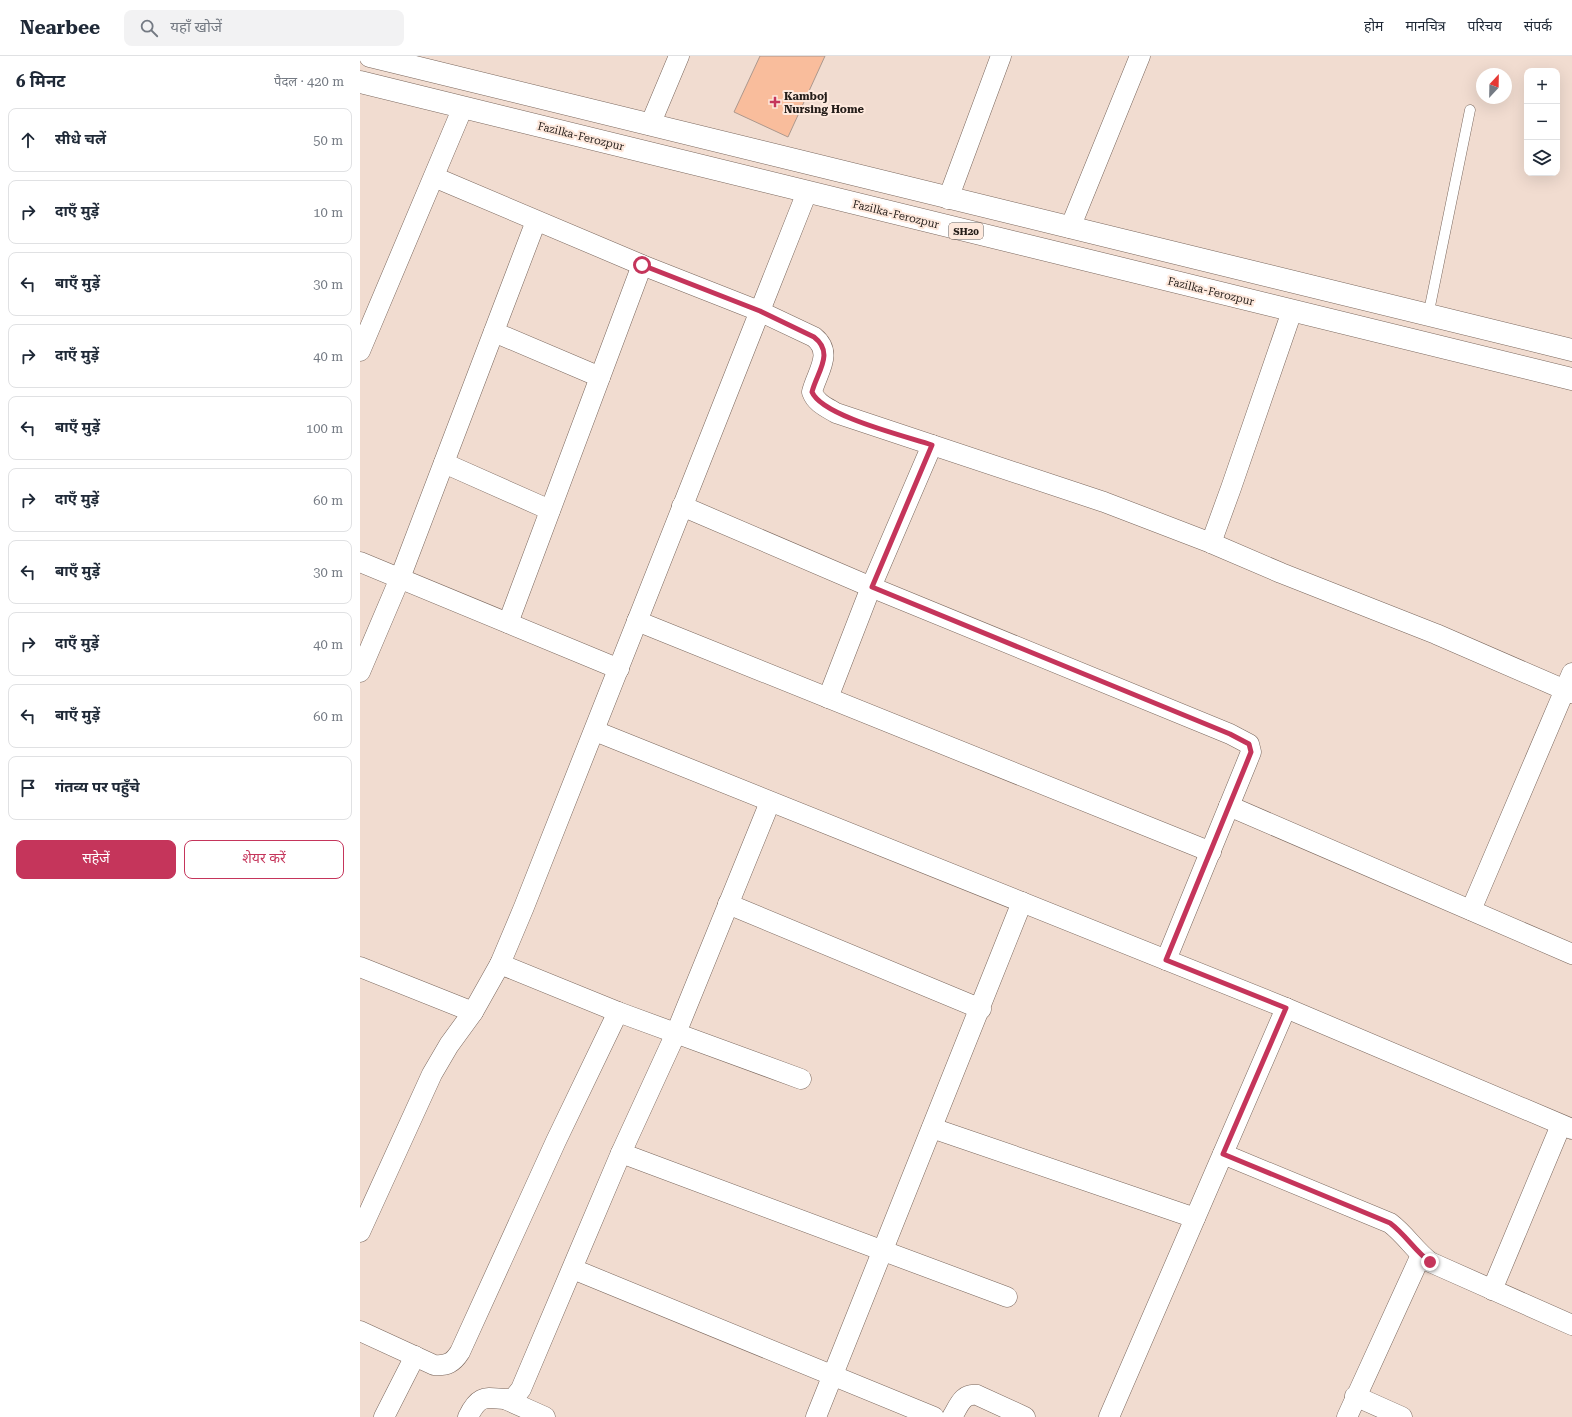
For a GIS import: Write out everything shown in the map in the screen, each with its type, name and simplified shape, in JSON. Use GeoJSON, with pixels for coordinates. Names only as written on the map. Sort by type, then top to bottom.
{"type":"FeatureCollection","features":[{"type":"Feature","properties":{"kind":"main road","name":"SH20"},"geometry":{"type":"LineString","coordinates":[[370,56],[948,199],[1572,350]]}},
{"type":"Feature","properties":{"kind":"main road","name":"Fazilka-Ferozpur"},"geometry":{"type":"LineString","coordinates":[[362,86],[463,107],[1572,379]]}},
{"type":"Feature","properties":{"kind":"street"},"geometry":{"type":"LineString","coordinates":[[650,125],[680,56]]}},
{"type":"Feature","properties":{"kind":"street"},"geometry":{"type":"LineString","coordinates":[[948,199],[1001,56]]}},
{"type":"Feature","properties":{"kind":"street"},"geometry":{"type":"LineString","coordinates":[[1070,228],[1140,56]]}},
{"type":"Feature","properties":{"kind":"street"},"geometry":{"type":"LineString","coordinates":[[360,351],[463,107]]}},
{"type":"Feature","properties":{"kind":"street"},"geometry":{"type":"LineString","coordinates":[[434,177],[642,265],[760,311],[814,337],[822,343],[824,359],[812,392],[814,398],[836,413],[1104,502],[1211,542],[1281,573],[1570,685],[1471,910]]}},
{"type":"Feature","properties":{"kind":"street"},"geometry":{"type":"LineString","coordinates":[[360,1232],[432,1074],[449,1045],[473,1012],[500,964],[619,669],[807,192]]}},
{"type":"Feature","properties":{"kind":"street"},"geometry":{"type":"LineString","coordinates":[[360,672],[400,578],[536,220]]}},
{"type":"Feature","properties":{"kind":"street"},"geometry":{"type":"LineString","coordinates":[[508,623],[642,265]]}},
{"type":"Feature","properties":{"kind":"street"},"geometry":{"type":"LineString","coordinates":[[1211,542],[1234,481],[1292,311]]}},
{"type":"Feature","properties":{"kind":"street"},"geometry":{"type":"LineString","coordinates":[[494,332],[600,377]]}},
{"type":"Feature","properties":{"kind":"street"},"geometry":{"type":"LineString","coordinates":[[828,698],[872,587],[932,445]]}},
{"type":"Feature","properties":{"kind":"street"},"geometry":{"type":"LineString","coordinates":[[444,463],[550,510]]}},
{"type":"Feature","properties":{"kind":"street"},"geometry":{"type":"LineString","coordinates":[[682,506],[1249,744],[1251,752],[1166,960]]}},
{"type":"Feature","properties":{"kind":"street"},"geometry":{"type":"LineString","coordinates":[[360,562],[619,669]]}},
{"type":"Feature","properties":{"kind":"street"},"geometry":{"type":"LineString","coordinates":[[637,621],[1211,852]]}},
{"type":"Feature","properties":{"kind":"street"},"geometry":{"type":"LineString","coordinates":[[594,731],[1286,1008],[1567,1127],[1492,1290]]}},
{"type":"Feature","properties":{"kind":"street"},"geometry":{"type":"LineString","coordinates":[[507,1400],[513,1399],[521,1389],[621,1153],[676,1033],[770,802]]}},
{"type":"Feature","properties":{"kind":"street"},"geometry":{"type":"LineString","coordinates":[[1229,806],[1572,954]]}},
{"type":"Feature","properties":{"kind":"street"},"geometry":{"type":"LineString","coordinates":[[816,1417],[882,1249],[981,1009],[1022,902]]}},
{"type":"Feature","properties":{"kind":"street"},"geometry":{"type":"LineString","coordinates":[[728,904],[981,1009]]}},
{"type":"Feature","properties":{"kind":"street"},"geometry":{"type":"LineString","coordinates":[[500,964],[618,1012],[801,1078]]}},
{"type":"Feature","properties":{"kind":"street"},"geometry":{"type":"LineString","coordinates":[[360,967],[473,1012]]}},
{"type":"Feature","properties":{"kind":"street"},"geometry":{"type":"LineString","coordinates":[[1109,1417],[1286,1008]]}},
{"type":"Feature","properties":{"kind":"street"},"geometry":{"type":"LineString","coordinates":[[360,1331],[434,1364],[442,1365],[455,1360],[556,1141],[618,1012]]}},
{"type":"Feature","properties":{"kind":"street"},"geometry":{"type":"LineString","coordinates":[[932,1128],[1195,1218]]}},
{"type":"Feature","properties":{"kind":"street"},"geometry":{"type":"LineString","coordinates":[[621,1153],[882,1249],[1007,1297]]}},
{"type":"Feature","properties":{"kind":"street"},"geometry":{"type":"LineString","coordinates":[[1223,1154],[1390,1223],[1399,1230],[1421,1255],[1430,1262],[1572,1325]]}},
{"type":"Feature","properties":{"kind":"street"},"geometry":{"type":"LineString","coordinates":[[1346,1417],[1421,1255]]}},
{"type":"Feature","properties":{"kind":"street"},"geometry":{"type":"LineString","coordinates":[[573,1269],[934,1417]]}},
{"type":"Feature","properties":{"kind":"street"},"geometry":{"type":"LineString","coordinates":[[384,1417],[415,1356]]}},
{"type":"Feature","properties":{"kind":"street"},"geometry":{"type":"LineString","coordinates":[[952,1417],[964,1398],[971,1394],[977,1395],[1025,1417]]}},
{"type":"Feature","properties":{"kind":"street"},"geometry":{"type":"LineString","coordinates":[[1356,1396],[1402,1417]]}},
{"type":"Feature","properties":{"kind":"street"},"geometry":{"type":"LineString","coordinates":[[468,1417],[476,1402],[482,1398],[489,1397],[507,1400],[545,1417]]}},
{"type":"Feature","properties":{"kind":"lane"},"geometry":{"type":"LineString","coordinates":[[1428,316],[1470,110]]}},
{"type":"Feature","properties":{"kind":"building"},"geometry":{"type":"Polygon","coordinates":[[[760,56],[825,56],[788,137],[734,112],[760,56]]]}},
{"type":"Feature","properties":{"kind":"place","name":"Kamboj Nursing Home"},"geometry":{"type":"Point","coordinates":[775,102]}},
{"type":"Feature","properties":{"kind":"route"},"geometry":{"type":"LineString","coordinates":[[642,265],[760,311],[814,337],[822,343],[824,350],[824,359],[812,392],[814,398],[836,413],[932,445],[872,587],[1230,734],[1249,744],[1251,752],[1166,960],[1286,1008],[1223,1154],[1390,1223],[1399,1230],[1421,1255],[1430,1262]]}}]}
